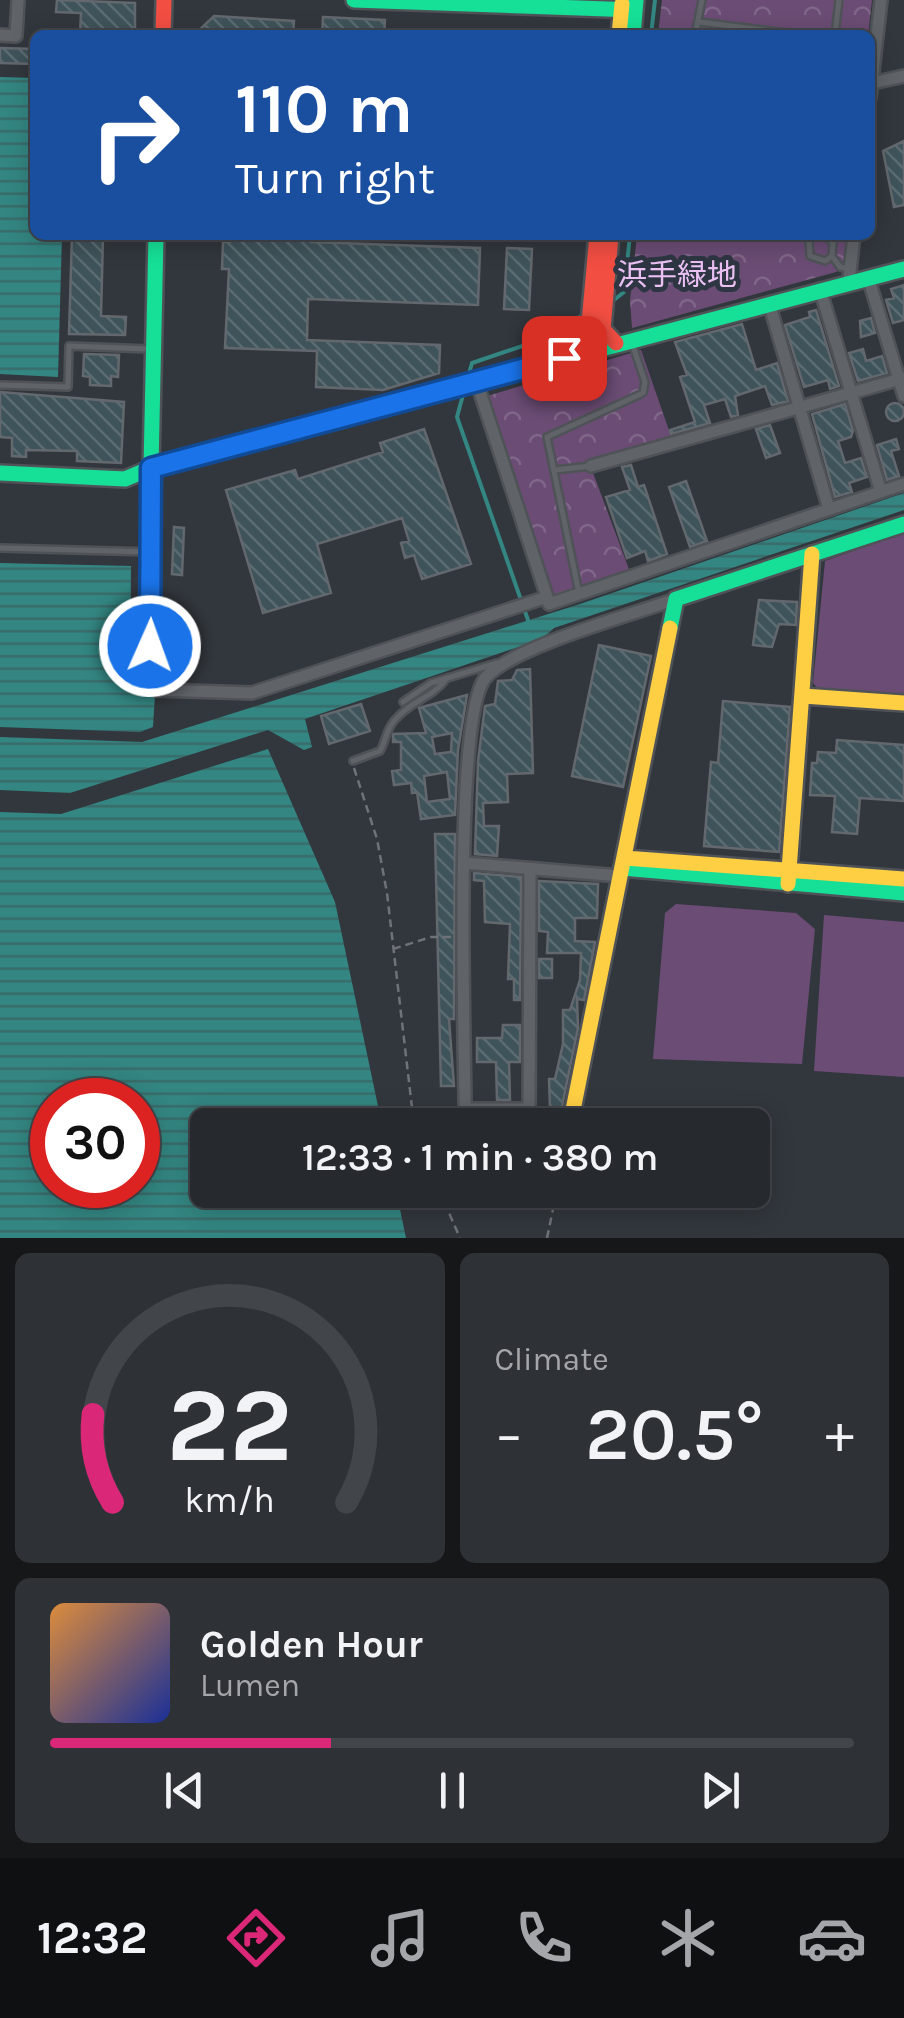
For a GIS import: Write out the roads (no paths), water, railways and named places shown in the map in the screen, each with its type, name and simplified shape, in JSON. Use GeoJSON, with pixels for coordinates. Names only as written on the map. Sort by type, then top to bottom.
{"type":"FeatureCollection","features":[{"type":"Feature","properties":{"kind":"street"},"geometry":{"type":"LineString","coordinates":[[0,35],[16,36],[18,0]]}},
{"type":"Feature","properties":{"kind":"street"},"geometry":{"type":"LineString","coordinates":[[163,30],[164,0]]}},
{"type":"Feature","properties":{"kind":"street"},"geometry":{"type":"LineString","coordinates":[[354,0],[629,5]]}},
{"type":"Feature","properties":{"kind":"street"},"geometry":{"type":"LineString","coordinates":[[875,55],[881,0]]}},
{"type":"Feature","properties":{"kind":"street"},"geometry":{"type":"LineString","coordinates":[[620,30],[629,5]]}},
{"type":"Feature","properties":{"kind":"street"},"geometry":{"type":"LineString","coordinates":[[629,5],[632,30]]}},
{"type":"Feature","properties":{"kind":"street"},"geometry":{"type":"LineString","coordinates":[[875,82],[904,76]]}},
{"type":"Feature","properties":{"kind":"street"},"geometry":{"type":"LineString","coordinates":[[156,240],[149,678],[156,690],[252,692],[547,597]]}},
{"type":"Feature","properties":{"kind":"street"},"geometry":{"type":"LineString","coordinates":[[598,240],[598,348]]}},
{"type":"Feature","properties":{"kind":"street"},"geometry":{"type":"LineString","coordinates":[[597,298],[610,240]]}},
{"type":"Feature","properties":{"kind":"street"},"geometry":{"type":"LineString","coordinates":[[850,275],[854,240]]}},
{"type":"Feature","properties":{"kind":"street"},"geometry":{"type":"LineString","coordinates":[[0,473],[125,479],[151,468],[770,303],[850,275],[868,277],[904,269]]}},
{"type":"Feature","properties":{"kind":"street"},"geometry":{"type":"LineString","coordinates":[[868,277],[902,379],[904,396]]}},
{"type":"Feature","properties":{"kind":"street"},"geometry":{"type":"LineString","coordinates":[[820,288],[881,492]]}},
{"type":"Feature","properties":{"kind":"street"},"geometry":{"type":"LineString","coordinates":[[770,303],[828,509]]}},
{"type":"Feature","properties":{"kind":"street"},"geometry":{"type":"LineString","coordinates":[[596,331],[623,342]]}},
{"type":"Feature","properties":{"kind":"street"},"geometry":{"type":"LineString","coordinates":[[564,358],[596,331]]}},
{"type":"Feature","properties":{"kind":"street"},"geometry":{"type":"LineString","coordinates":[[591,466],[902,379]]}},
{"type":"Feature","properties":{"kind":"street"},"geometry":{"type":"LineString","coordinates":[[477,383],[549,604],[904,484]]}},
{"type":"Feature","properties":{"kind":"street"},"geometry":{"type":"LineString","coordinates":[[465,1108],[463,807],[473,707],[484,678],[514,658],[904,524]]}},
{"type":"Feature","properties":{"kind":"street"},"geometry":{"type":"LineString","coordinates":[[789,876],[812,554]]}},
{"type":"Feature","properties":{"kind":"street"},"geometry":{"type":"LineString","coordinates":[[573,1108],[676,600]]}},
{"type":"Feature","properties":{"kind":"street"},"geometry":{"type":"LineString","coordinates":[[802,696],[904,703]]}},
{"type":"Feature","properties":{"kind":"street"},"geometry":{"type":"LineString","coordinates":[[465,863],[530,869],[623,867],[904,879]]}},
{"type":"Feature","properties":{"kind":"street"},"geometry":{"type":"LineString","coordinates":[[529,1108],[530,869]]}},
{"type":"Feature","properties":{"kind":"street"},"geometry":{"type":"LineString","coordinates":[[789,876],[904,892]]}},
{"type":"Feature","properties":{"kind":"lane"},"geometry":{"type":"LineString","coordinates":[[696,30],[702,0]]}},
{"type":"Feature","properties":{"kind":"lane"},"geometry":{"type":"LineString","coordinates":[[836,30],[839,0]]}},
{"type":"Feature","properties":{"kind":"lane"},"geometry":{"type":"LineString","coordinates":[[700,22],[764,30]]}},
{"type":"Feature","properties":{"kind":"lane"},"geometry":{"type":"LineString","coordinates":[[809,240],[810,256],[825,261],[832,256]]}},
{"type":"Feature","properties":{"kind":"lane"},"geometry":{"type":"LineString","coordinates":[[830,240],[832,256],[850,275]]}},
{"type":"Feature","properties":{"kind":"lane"},"geometry":{"type":"LineString","coordinates":[[580,593],[547,438],[643,393],[645,382],[623,342]]}},
{"type":"Feature","properties":{"kind":"lane"},"geometry":{"type":"LineString","coordinates":[[0,385],[68,387],[69,346],[152,349]]}},
{"type":"Feature","properties":{"kind":"lane"},"geometry":{"type":"LineString","coordinates":[[556,470],[591,466]]}},
{"type":"Feature","properties":{"kind":"lane"},"geometry":{"type":"LineString","coordinates":[[0,548],[152,552]]}},
{"type":"Feature","properties":{"kind":"lane"},"geometry":{"type":"LineString","coordinates":[[402,702],[447,678],[514,658]]}},
{"type":"Feature","properties":{"kind":"lane"},"geometry":{"type":"LineString","coordinates":[[352,761],[380,751],[394,720],[412,704],[438,691],[447,678]]}},
{"type":"Feature","properties":{"kind":"waterway"},"geometry":{"type":"LineString","coordinates":[[652,30],[655,0]]}},
{"type":"Feature","properties":{"kind":"waterway"},"geometry":{"type":"LineString","coordinates":[[609,304],[624,292],[629,240]]}},
{"type":"Feature","properties":{"kind":"waterway"},"geometry":{"type":"LineString","coordinates":[[468,377],[472,363],[549,337],[586,313]]}},
{"type":"Feature","properties":{"kind":"waterway"},"geometry":{"type":"LineString","coordinates":[[464,391],[457,417],[529,623]]}},
{"type":"Feature","properties":{"kind":"park label","name":"浜手緑地"},"geometry":{"type":"Point","coordinates":[677,275]}}]}
